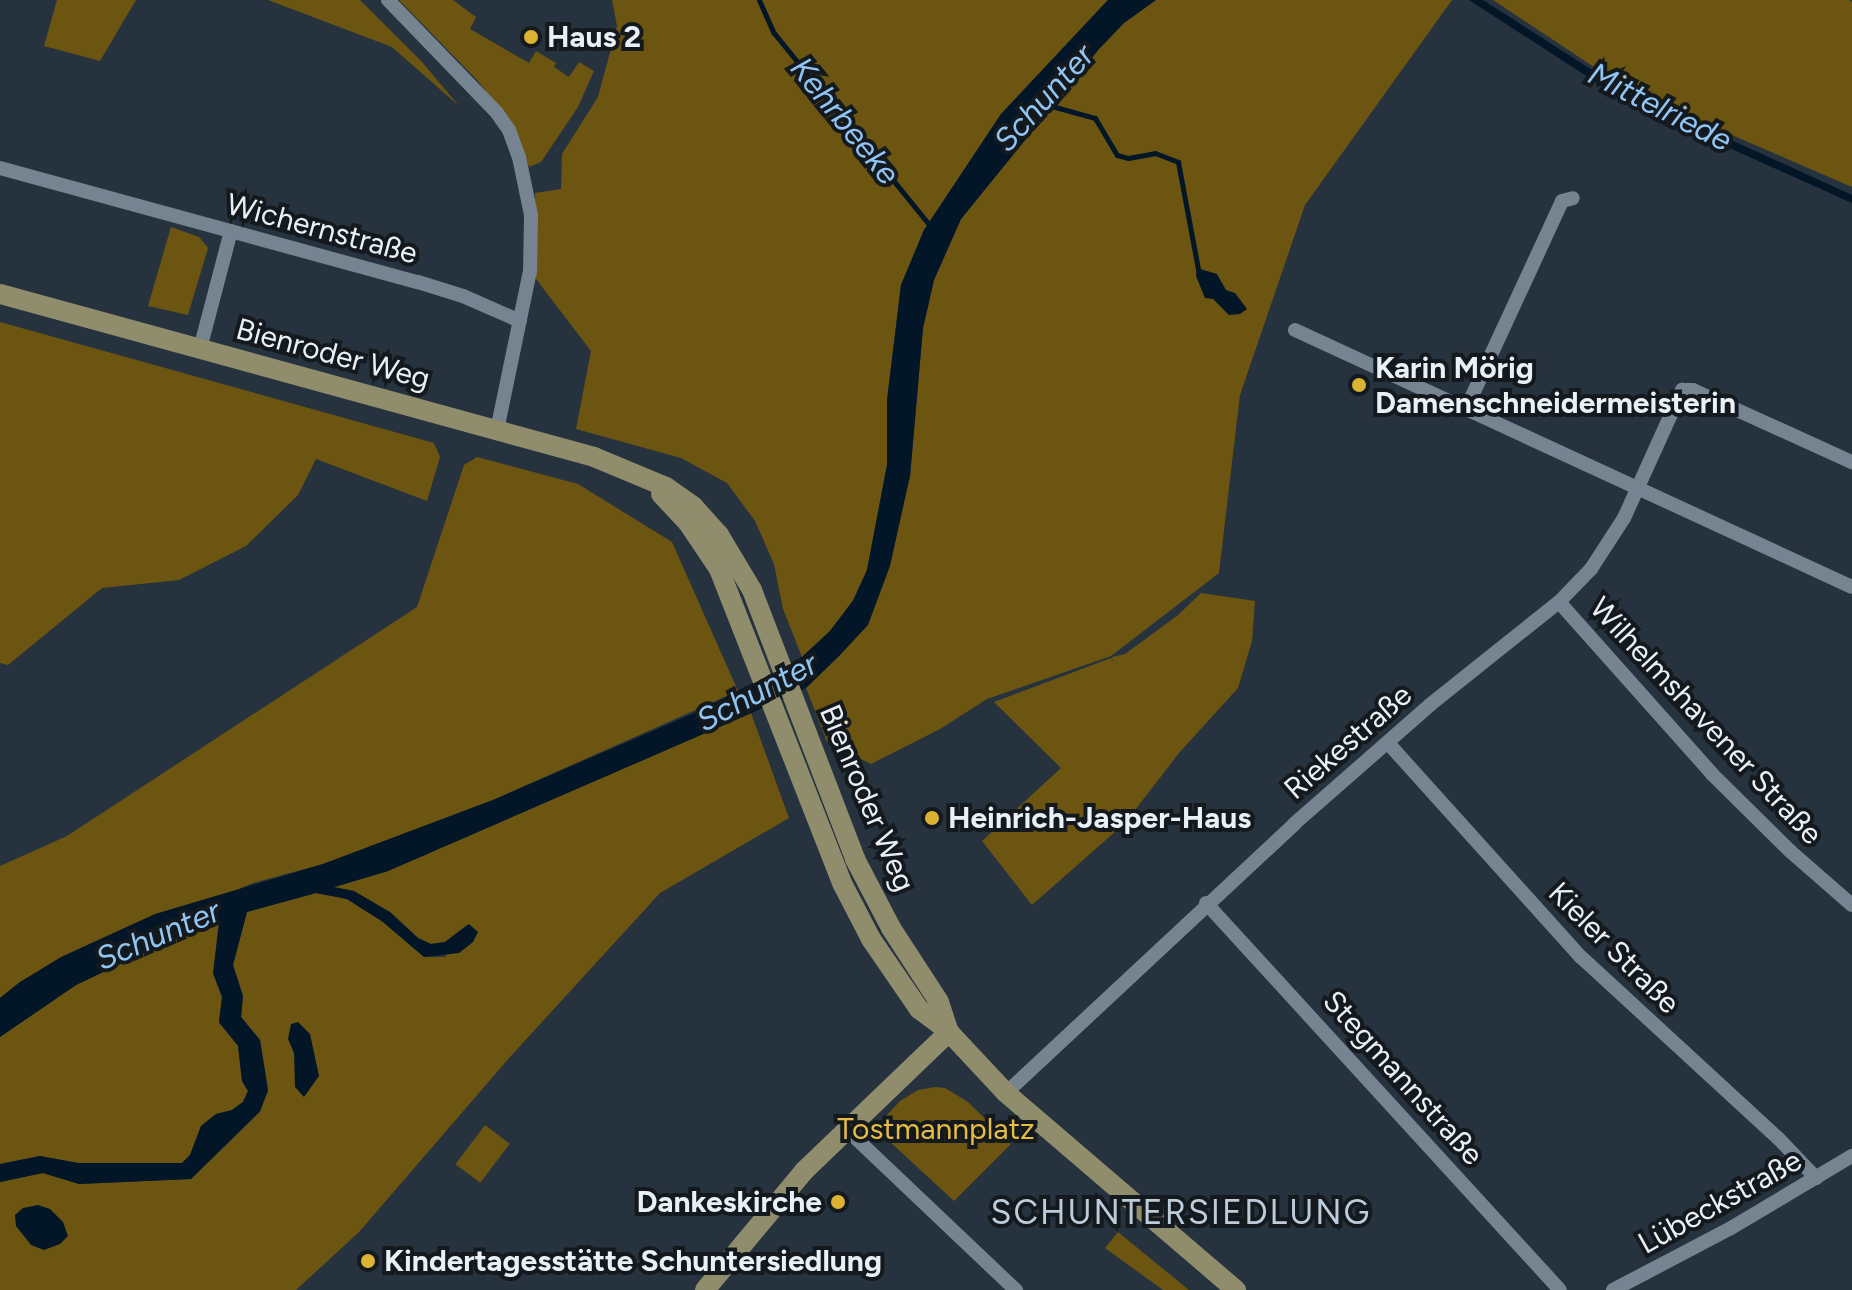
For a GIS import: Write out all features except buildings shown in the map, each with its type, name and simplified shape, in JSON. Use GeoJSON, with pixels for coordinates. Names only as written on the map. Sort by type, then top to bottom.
{"type":"FeatureCollection","features":[{"type":"Feature","properties":{"kind":"main road","name":"Bienroder Weg"},"geometry":{"type":"LineString","coordinates":[[0,294],[594,457],[647,480],[693,506],[719,535],[748,583],[869,891],[939,1002],[949,1032]]}},
{"type":"Feature","properties":{"kind":"main road","name":"Bienroder Weg"},"geometry":{"type":"LineString","coordinates":[[647,480],[704,545],[724,581],[817,826],[871,939],[919,1009],[949,1032],[1006,1093],[1236,1290]]}},
{"type":"Feature","properties":{"kind":"main road"},"geometry":{"type":"LineString","coordinates":[[705,1290],[774,1204],[845,1128],[949,1032]]}},
{"type":"Feature","properties":{"kind":"street"},"geometry":{"type":"LineString","coordinates":[[388,0],[481,95],[509,130],[519,157],[531,215],[530,271],[497,431]]}},
{"type":"Feature","properties":{"kind":"street","name":"Wichernstraße"},"geometry":{"type":"LineString","coordinates":[[0,168],[463,296],[520,321]]}},
{"type":"Feature","properties":{"kind":"street"},"geometry":{"type":"LineString","coordinates":[[1466,409],[1562,201],[1573,198]]}},
{"type":"Feature","properties":{"kind":"street"},"geometry":{"type":"LineString","coordinates":[[200,349],[231,231]]}},
{"type":"Feature","properties":{"kind":"street"},"geometry":{"type":"LineString","coordinates":[[1295,330],[1852,587]]}},
{"type":"Feature","properties":{"kind":"street","name":"Riekestraße"},"geometry":{"type":"LineString","coordinates":[[1006,1093],[1206,903],[1388,743],[1559,602],[1601,557],[1638,487],[1677,395],[1688,388],[1852,462]]}},
{"type":"Feature","properties":{"kind":"street","name":"Wilhelmshavener Straße"},"geometry":{"type":"LineString","coordinates":[[1559,602],[1712,774],[1790,851],[1852,905]]}},
{"type":"Feature","properties":{"kind":"street","name":"Kieler Straße"},"geometry":{"type":"LineString","coordinates":[[1388,743],[1581,957],[1779,1139],[1816,1178]]}},
{"type":"Feature","properties":{"kind":"street","name":"Stegmannstraße"},"geometry":{"type":"LineString","coordinates":[[1206,903],[1560,1290]]}},
{"type":"Feature","properties":{"kind":"street"},"geometry":{"type":"LineString","coordinates":[[845,1128],[1016,1290]]}},
{"type":"Feature","properties":{"kind":"street","name":"Lübeckstraße"},"geometry":{"type":"LineString","coordinates":[[1613,1290],[1852,1156]]}},
{"type":"Feature","properties":{"kind":"green space"},"geometry":{"type":"Polygon","coordinates":[[[57,0],[136,0],[100,61],[44,46],[57,0]]]}},
{"type":"Feature","properties":{"kind":"green space"},"geometry":{"type":"Polygon","coordinates":[[[268,0],[360,0],[422,62],[459,106],[392,47],[268,0]]]}},
{"type":"Feature","properties":{"kind":"green space"},"geometry":{"type":"Polygon","coordinates":[[[399,0],[453,0],[476,17],[470,29],[529,63],[536,51],[556,63],[554,67],[569,77],[579,62],[594,71],[578,107],[541,162],[529,167],[513,126],[477,80],[399,0]]]}},
{"type":"Feature","properties":{"kind":"green space"},"geometry":{"type":"Polygon","coordinates":[[[612,0],[1108,0],[1001,114],[924,230],[901,285],[887,400],[887,465],[867,570],[853,600],[830,631],[802,657],[783,609],[774,564],[755,521],[727,483],[681,458],[576,429],[591,351],[536,279],[535,193],[561,189],[562,154],[598,97],[617,26],[612,0]]]}},
{"type":"Feature","properties":{"kind":"green space"},"geometry":{"type":"Polygon","coordinates":[[[1156,0],[1452,0],[1305,205],[1240,395],[1219,573],[1111,656],[987,699],[940,729],[871,764],[827,742],[806,688],[840,655],[910,476],[923,328],[934,280],[961,219],[1099,49],[1124,23],[1156,0]]]}},
{"type":"Feature","properties":{"kind":"green space"},"geometry":{"type":"Polygon","coordinates":[[[1493,0],[1849,0],[1852,2],[1852,187],[1630,91],[1493,0]]]}},
{"type":"Feature","properties":{"kind":"green space"},"geometry":{"type":"Polygon","coordinates":[[[171,227],[199,237],[208,248],[188,315],[148,306],[171,227]]]}},
{"type":"Feature","properties":{"kind":"green space"},"geometry":{"type":"Polygon","coordinates":[[[0,322],[434,443],[440,457],[427,501],[316,459],[298,495],[246,546],[179,580],[102,588],[8,665],[0,663],[0,322]]]}},
{"type":"Feature","properties":{"kind":"green space"},"geometry":{"type":"Polygon","coordinates":[[[477,457],[578,484],[672,542],[738,691],[493,800],[323,864],[253,883],[20,982],[0,998],[0,866],[67,836],[417,607],[464,465],[477,457]]]}},
{"type":"Feature","properties":{"kind":"green space"},"geometry":{"type":"Polygon","coordinates":[[[1201,593],[1255,601],[1252,641],[1238,688],[1179,753],[1125,823],[1032,905],[982,841],[1061,768],[994,702],[1111,658],[1113,662],[1112,657],[1125,654],[1178,615],[1201,593]]]}},
{"type":"Feature","properties":{"kind":"green space"},"geometry":{"type":"Polygon","coordinates":[[[751,713],[789,818],[660,893],[510,1057],[359,1232],[296,1290],[0,1290],[0,1182],[43,1173],[79,1184],[191,1179],[260,1112],[268,1091],[260,1040],[241,1017],[243,996],[233,965],[247,912],[316,893],[347,899],[383,922],[424,957],[445,957],[468,924],[445,942],[431,944],[418,938],[390,912],[332,888],[388,871],[751,713]]]}},
{"type":"Feature","properties":{"kind":"green space"},"geometry":{"type":"Polygon","coordinates":[[[220,922],[213,973],[222,997],[219,1023],[238,1045],[242,1081],[248,1091],[243,1102],[232,1110],[216,1114],[201,1126],[190,1155],[182,1163],[78,1163],[40,1156],[0,1164],[0,1037],[76,985],[162,944],[220,922]]]}},
{"type":"Feature","properties":{"kind":"green space","name":"Tostmannplatz"},"geometry":{"type":"Polygon","coordinates":[[[945,1088],[968,1102],[1011,1144],[954,1201],[875,1128],[900,1101],[918,1090],[945,1088]]]}},
{"type":"Feature","properties":{"kind":"green space"},"geometry":{"type":"Polygon","coordinates":[[[485,1125],[510,1144],[480,1183],[456,1164],[485,1125]]]}},
{"type":"Feature","properties":{"kind":"green space"},"geometry":{"type":"Polygon","coordinates":[[[1118,1232],[1189,1290],[1163,1290],[1105,1248],[1118,1232]]]}},
{"type":"Feature","properties":{"kind":"water","name":"Schunter"},"geometry":{"type":"Polygon","coordinates":[[[1108,0],[1156,0],[1124,23],[1099,49],[961,219],[934,280],[923,328],[910,476],[890,566],[868,625],[840,655],[806,688],[388,871],[334,887],[354,891],[390,912],[418,938],[431,944],[445,942],[469,924],[478,932],[473,942],[459,953],[424,957],[383,922],[347,899],[316,893],[247,912],[233,965],[243,996],[241,1017],[260,1040],[268,1090],[260,1111],[191,1179],[79,1184],[43,1173],[0,1182],[0,1164],[40,1156],[78,1163],[182,1163],[190,1155],[201,1126],[216,1114],[232,1110],[243,1102],[248,1091],[242,1081],[238,1046],[219,1022],[222,997],[213,973],[219,922],[162,944],[76,985],[0,1037],[0,998],[20,982],[61,957],[155,914],[323,864],[493,800],[701,710],[802,657],[830,631],[853,601],[867,570],[887,465],[887,400],[901,285],[924,230],[1001,114],[1108,0]]]}},
{"type":"Feature","properties":{"kind":"water"},"geometry":{"type":"Polygon","coordinates":[[[1469,0],[1483,0],[1628,93],[1852,195],[1852,203],[1625,101],[1469,0]]]}},
{"type":"Feature","properties":{"kind":"water"},"geometry":{"type":"Polygon","coordinates":[[[1197,268],[1217,274],[1226,290],[1235,293],[1247,309],[1240,314],[1229,315],[1213,299],[1205,298],[1196,276],[1197,268]]]}},
{"type":"Feature","properties":{"kind":"water"},"geometry":{"type":"Polygon","coordinates":[[[298,1022],[310,1034],[319,1076],[304,1097],[295,1087],[294,1053],[288,1039],[291,1024],[298,1022]]]}},
{"type":"Feature","properties":{"kind":"water"},"geometry":{"type":"Polygon","coordinates":[[[38,1205],[50,1209],[63,1222],[68,1236],[60,1244],[44,1250],[31,1245],[16,1226],[15,1215],[23,1208],[38,1205]]]}},
{"type":"Feature","properties":{"kind":"waterway","name":"Kehrbeeke"},"geometry":{"type":"LineString","coordinates":[[759,0],[774,33],[932,228]]}},
{"type":"Feature","properties":{"kind":"waterway","name":"Schunter"},"geometry":{"type":"LineString","coordinates":[[1048,105],[1095,118],[1117,155],[1128,158],[1155,153],[1178,162],[1199,274]]}},
{"type":"Feature","properties":{"kind":"place","name":"Haus 2"},"geometry":{"type":"Point","coordinates":[531,37]}},
{"type":"Feature","properties":{"kind":"place","name":"Karin Mörig Damenschneidermeisterin"},"geometry":{"type":"Point","coordinates":[1359,385]}},
{"type":"Feature","properties":{"kind":"place","name":"Heinrich-Jasper-Haus"},"geometry":{"type":"Point","coordinates":[932,818]}},
{"type":"Feature","properties":{"kind":"place","name":"Dankeskirche"},"geometry":{"type":"Point","coordinates":[838,1202]}},
{"type":"Feature","properties":{"kind":"place","name":"Kindertagesstätte Schuntersiedlung"},"geometry":{"type":"Point","coordinates":[368,1261]}},
{"type":"Feature","properties":{"kind":"district","name":"SCHUNTERSIEDLUNG"},"geometry":{"type":"Point","coordinates":[1181,1213]}},
{"type":"Feature","properties":{"kind":"water label","name":"Mittelriede"},"geometry":{"type":"Point","coordinates":[1660,107]}}]}
